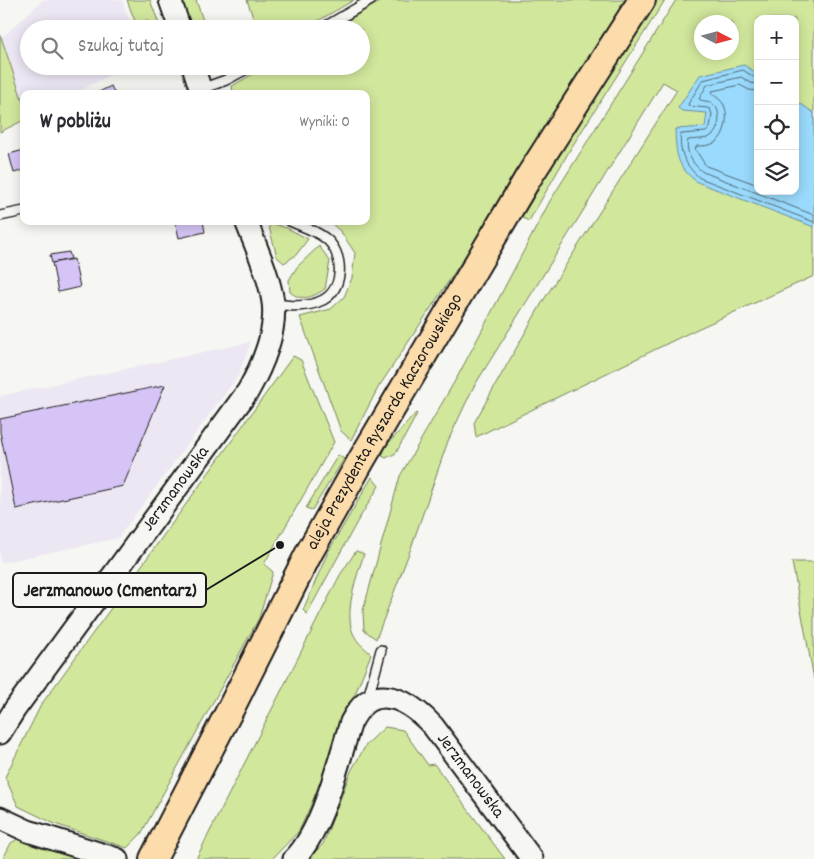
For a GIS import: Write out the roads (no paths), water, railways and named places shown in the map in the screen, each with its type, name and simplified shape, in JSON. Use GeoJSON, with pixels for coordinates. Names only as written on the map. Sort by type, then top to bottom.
{"type":"FeatureCollection","features":[{"type":"Feature","properties":{"kind":"main road","name":"aleja Prezydenta Ryszarda Kaczorowskiego"},"geometry":{"type":"LineString","coordinates":[[155,856],[310,551],[357,468],[528,178],[642,0]]}},
{"type":"Feature","properties":{"kind":"street"},"geometry":{"type":"LineString","coordinates":[[170,0],[177,20]]}},
{"type":"Feature","properties":{"kind":"street"},"geometry":{"type":"LineString","coordinates":[[196,75],[201,90]]}},
{"type":"Feature","properties":{"kind":"street","name":"Jerzmanowska"},"geometry":{"type":"LineString","coordinates":[[0,732],[248,391],[260,369],[268,347],[273,304],[247,225]]}},
{"type":"Feature","properties":{"kind":"street","name":"Jerzmanowska"},"geometry":{"type":"LineString","coordinates":[[368,701],[379,698],[396,699],[422,714],[443,739],[532,859]]}},
{"type":"Feature","properties":{"kind":"street"},"geometry":{"type":"LineString","coordinates":[[294,859],[306,845],[316,828],[351,722],[358,710],[368,701]]}},
{"type":"Feature","properties":{"kind":"street"},"geometry":{"type":"LineString","coordinates":[[0,818],[28,831],[116,859]]}},
{"type":"Feature","properties":{"kind":"lane"},"geometry":{"type":"LineString","coordinates":[[337,20],[371,0]]}},
{"type":"Feature","properties":{"kind":"lane"},"geometry":{"type":"LineString","coordinates":[[206,90],[235,75]]}},
{"type":"Feature","properties":{"kind":"lane"},"geometry":{"type":"LineString","coordinates":[[0,216],[20,212]]}},
{"type":"Feature","properties":{"kind":"lane"},"geometry":{"type":"LineString","coordinates":[[273,304],[311,305],[324,300],[331,294],[340,272],[339,256],[332,244],[324,237],[298,225]]}},
{"type":"Feature","properties":{"kind":"lane"},"geometry":{"type":"LineString","coordinates":[[368,701],[382,650]]}},
{"type":"Feature","properties":{"kind":"water"},"geometry":{"type":"Polygon","coordinates":[[[744,65],[754,71],[754,195],[799,195],[799,103],[814,113],[814,227],[697,182],[681,165],[677,153],[675,129],[705,127],[707,113],[682,111],[678,108],[700,75],[744,65]]]}},
{"type":"Feature","properties":{"kind":"place","name":"Jerzmanowo (Cmentarz)"},"geometry":{"type":"Point","coordinates":[280,545]}}]}
